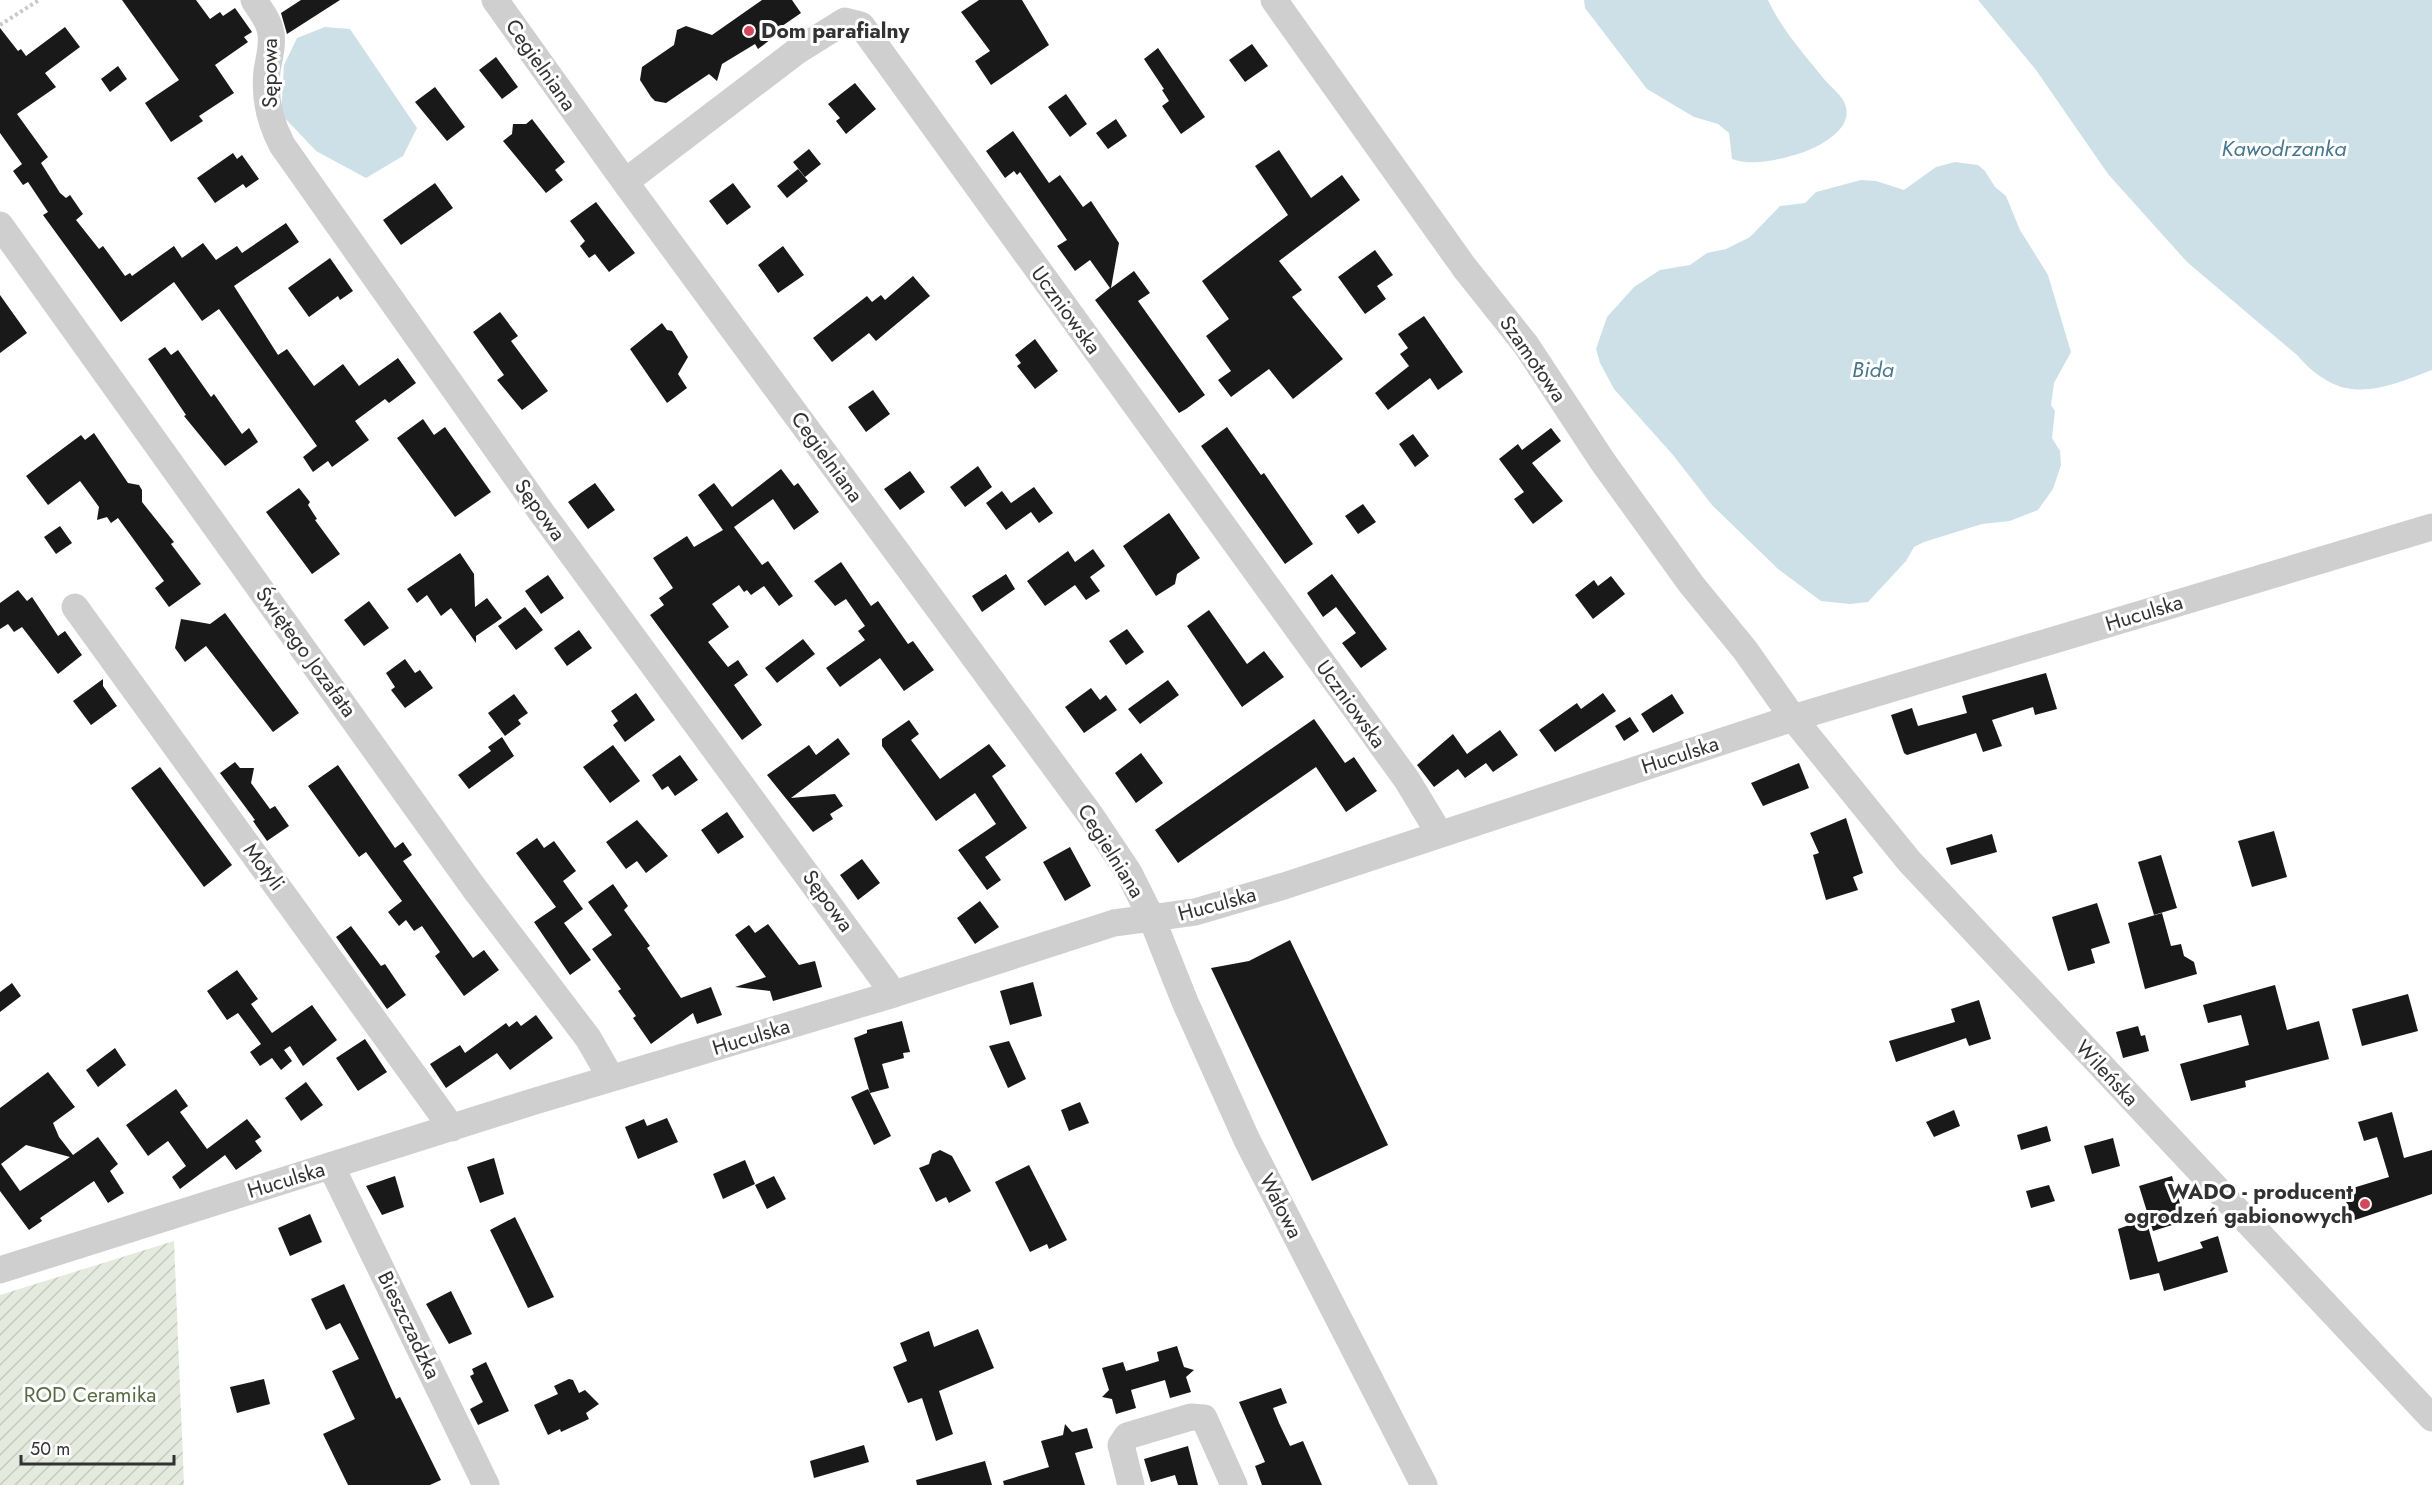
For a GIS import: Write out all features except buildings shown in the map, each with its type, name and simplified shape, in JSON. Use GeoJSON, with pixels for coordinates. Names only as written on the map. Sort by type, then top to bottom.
{"type":"FeatureCollection","features":[{"type":"Feature","properties":{"kind":"street","name":"Sępowa"},"geometry":{"type":"LineString","coordinates":[[254,0],[270,27],[272,42],[267,75],[267,97],[271,125],[282,145],[546,519],[894,994]]}},
{"type":"Feature","properties":{"kind":"street","name":"Cegielniana"},"geometry":{"type":"LineString","coordinates":[[495,0],[625,182],[1091,816],[1129,873],[1152,919]]}},
{"type":"Feature","properties":{"kind":"street","name":"Szamotowa"},"geometry":{"type":"LineString","coordinates":[[1274,0],[1464,267],[1526,345],[1630,499],[1713,613],[1775,690],[1793,718]]}},
{"type":"Feature","properties":{"kind":"street","name":"Uczniowska"},"geometry":{"type":"LineString","coordinates":[[625,182],[797,51],[845,21],[861,25],[1407,780],[1438,832]]}},
{"type":"Feature","properties":{"kind":"street","name":"Świętego Jozafata"},"geometry":{"type":"LineString","coordinates":[[0,225],[474,888],[588,1038],[611,1078]]}},
{"type":"Feature","properties":{"kind":"street","name":"Huculska"},"geometry":{"type":"LineString","coordinates":[[0,1270],[611,1078],[894,994],[1114,923],[1195,912],[1284,886],[1438,832],[1793,718],[2432,527]]}},
{"type":"Feature","properties":{"kind":"street","name":"Motyli"},"geometry":{"type":"LineString","coordinates":[[75,607],[452,1128]]}},
{"type":"Feature","properties":{"kind":"street","name":"Wileńska"},"geometry":{"type":"LineString","coordinates":[[1793,718],[1909,861],[2432,1418]]}},
{"type":"Feature","properties":{"kind":"street","name":"Wałowa"},"geometry":{"type":"LineString","coordinates":[[1152,919],[1185,1002],[1247,1140],[1424,1485]]}},
{"type":"Feature","properties":{"kind":"street","name":"Bieszczadzka"},"geometry":{"type":"LineString","coordinates":[[331,1166],[486,1485]]}},
{"type":"Feature","properties":{"kind":"street"},"geometry":{"type":"LineString","coordinates":[[1131,1485],[1121,1445],[1127,1436],[1191,1417],[1204,1418],[1234,1485]]}},
{"type":"Feature","properties":{"kind":"path"},"geometry":{"type":"LineString","coordinates":[[0,25],[39,0]]}},
{"type":"Feature","properties":{"kind":"green space","name":"ROD Ceramika"},"geometry":{"type":"Polygon","coordinates":[[[174,1241],[184,1485],[0,1485],[0,1295],[174,1241]]]}},
{"type":"Feature","properties":{"kind":"water"},"geometry":{"type":"Polygon","coordinates":[[[1584,0],[1768,0],[1794,41],[1843,100],[1846,118],[1842,126],[1829,139],[1796,155],[1758,162],[1732,159],[1729,133],[1718,124],[1694,117],[1647,89],[1585,8],[1584,0]]]}},
{"type":"Feature","properties":{"kind":"water","name":"Kawodrzanka"},"geometry":{"type":"Polygon","coordinates":[[[1978,0],[2432,0],[2432,370],[2394,384],[2361,390],[2345,388],[2329,382],[2313,371],[2187,262],[2108,174],[2036,70],[1978,0]]]}},
{"type":"Feature","properties":{"kind":"water"},"geometry":{"type":"Polygon","coordinates":[[[325,27],[350,29],[417,128],[403,156],[366,178],[316,151],[281,114],[284,65],[297,38],[325,27]]]}},
{"type":"Feature","properties":{"kind":"water","name":"Bida"},"geometry":{"type":"Polygon","coordinates":[[[1955,162],[1978,165],[1985,171],[1995,187],[2006,196],[2020,230],[2048,275],[2071,352],[2054,383],[2051,405],[2055,411],[2052,438],[2060,451],[2061,465],[2053,489],[2038,510],[2010,521],[1982,524],[1914,547],[1906,561],[1868,602],[1850,604],[1821,601],[1778,569],[1712,505],[1673,455],[1614,389],[1600,363],[1596,349],[1607,317],[1634,287],[1660,270],[1690,265],[1707,253],[1726,249],[1750,237],[1780,206],[1805,203],[1816,192],[1861,180],[1876,181],[1904,190],[1936,167],[1955,162]]]}},
{"type":"Feature","properties":{"kind":"place","name":"Dom parafialny"},"geometry":{"type":"Point","coordinates":[749,31]}},
{"type":"Feature","properties":{"kind":"place","name":"WADO - producent ogrodzeń gabionowych"},"geometry":{"type":"Point","coordinates":[2365,1204]}}]}
